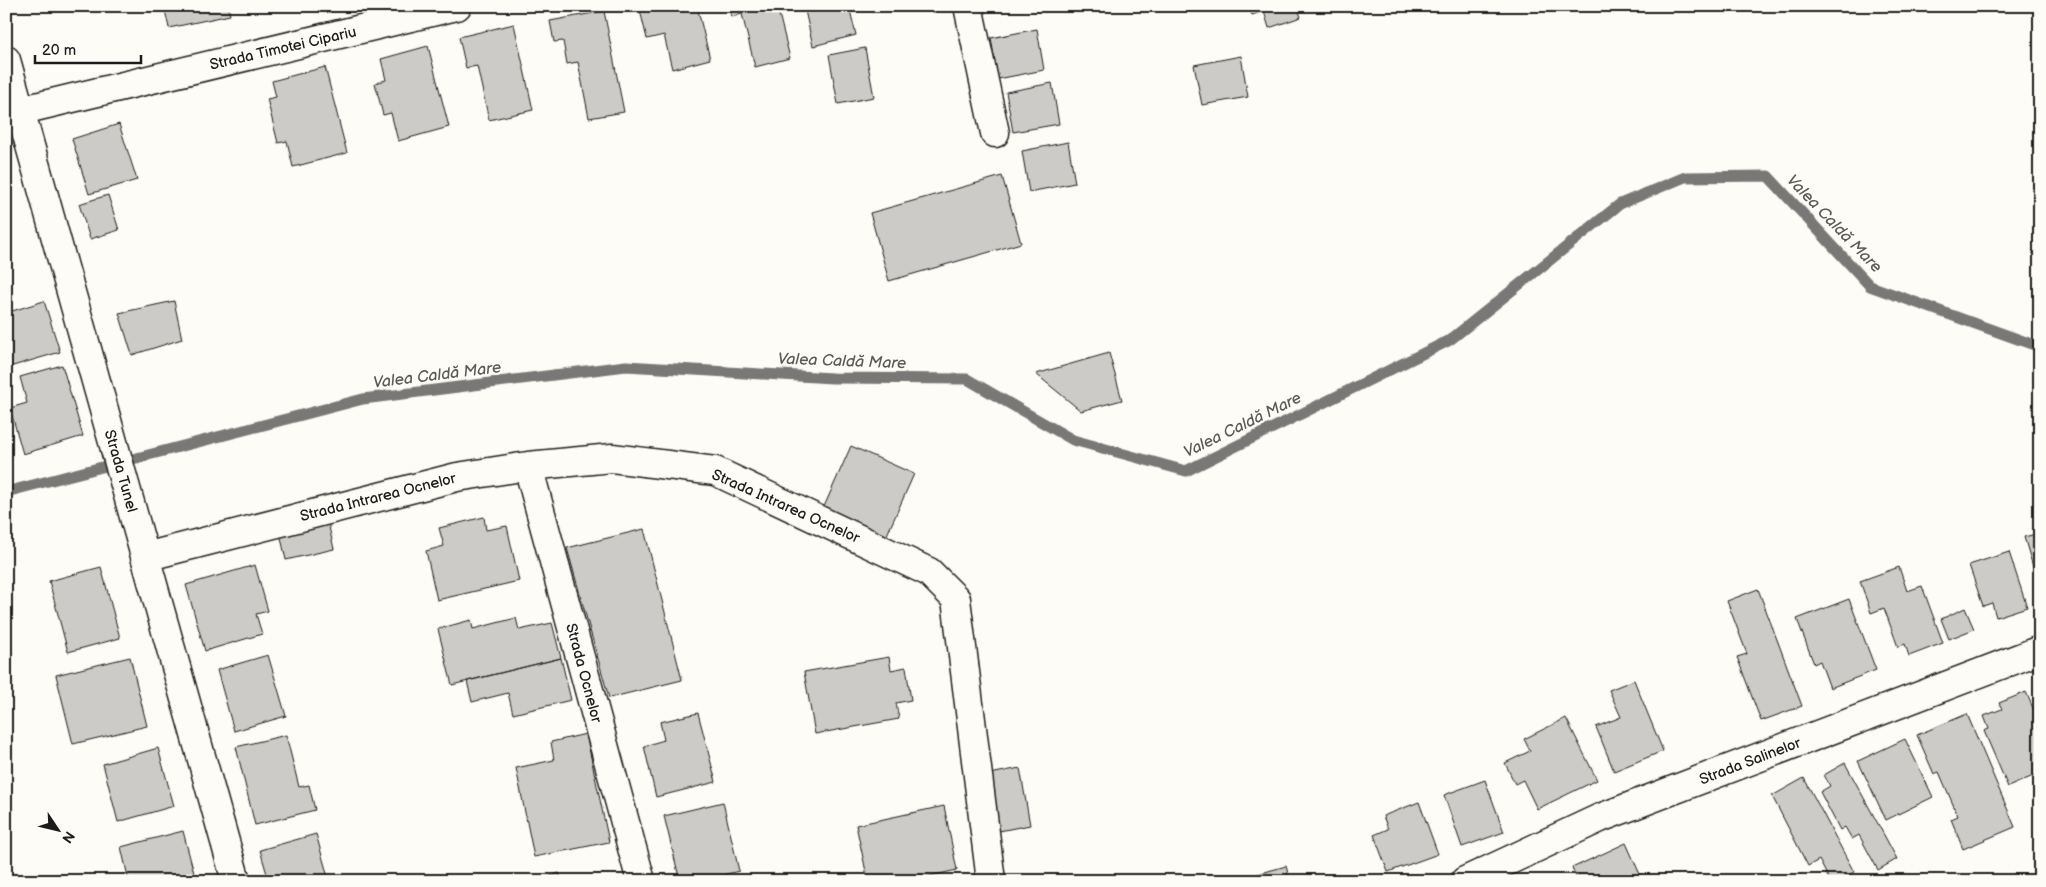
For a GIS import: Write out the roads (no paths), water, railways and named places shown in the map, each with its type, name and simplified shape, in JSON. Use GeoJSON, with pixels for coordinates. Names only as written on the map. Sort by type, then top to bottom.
{"type":"FeatureCollection","features":[{"type":"Feature","properties":{"kind":"street","name":"Strada Timotei Cipariu"},"geometry":{"type":"LineString","coordinates":[[13,112],[457,6]]}},
{"type":"Feature","properties":{"kind":"street"},"geometry":{"type":"LineString","coordinates":[[968,6],[995,133]]}},
{"type":"Feature","properties":{"kind":"street","name":"Strada Tunel"},"geometry":{"type":"LineString","coordinates":[[6,60],[13,112],[108,425],[236,881]]}},
{"type":"Feature","properties":{"kind":"street","name":"Strada Intrarea Ocnelor"},"geometry":{"type":"LineString","coordinates":[[145,557],[457,477],[528,466],[612,458],[715,471],[929,572],[956,599],[991,881]]}},
{"type":"Feature","properties":{"kind":"street","name":"Strada Ocnelor"},"geometry":{"type":"LineString","coordinates":[[528,466],[641,881]]}},
{"type":"Feature","properties":{"kind":"street","name":"Strada Salinelor"},"geometry":{"type":"LineString","coordinates":[[1464,881],[1600,818],[2040,650]]}},
{"type":"Feature","properties":{"kind":"waterway","name":"Valea Caldă Mare"},"geometry":{"type":"LineString","coordinates":[[6,492],[363,399],[626,366],[832,378],[967,379],[1073,440],[1186,471],[1450,340],[1620,204],[1685,177],[1768,176],[1870,286],[2040,347]]}}]}
